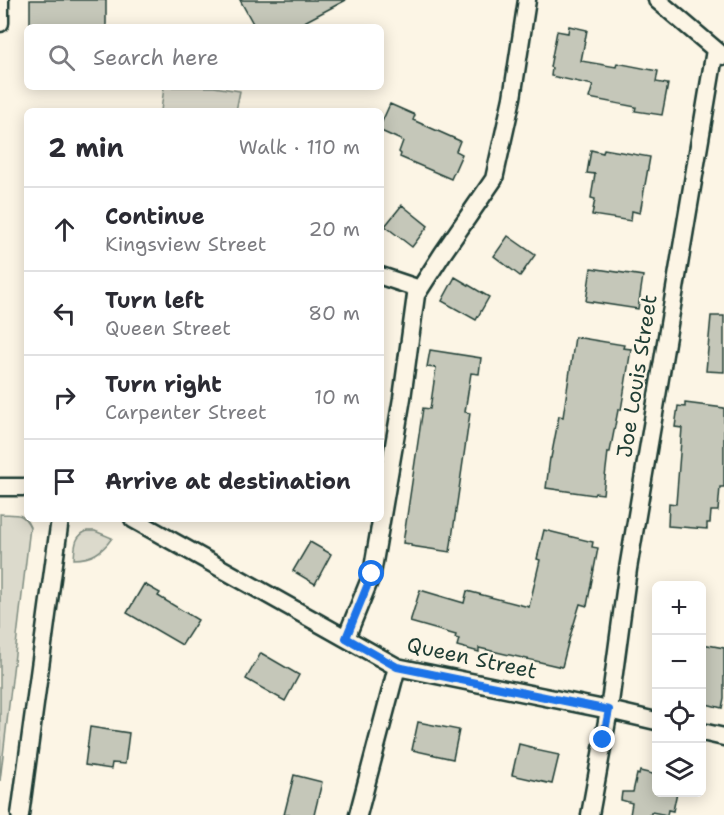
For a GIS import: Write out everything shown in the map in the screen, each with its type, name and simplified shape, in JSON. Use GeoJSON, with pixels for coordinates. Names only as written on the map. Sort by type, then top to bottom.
{"type":"FeatureCollection","features":[{"type":"Feature","properties":{"kind":"street"},"geometry":{"type":"LineString","coordinates":[[0,0],[0,22]]}},
{"type":"Feature","properties":{"kind":"street"},"geometry":{"type":"LineString","coordinates":[[384,504],[416,296],[494,178],[512,98],[527,0]]}},
{"type":"Feature","properties":{"kind":"street"},"geometry":{"type":"LineString","coordinates":[[657,0],[720,53]]}},
{"type":"Feature","properties":{"kind":"street","name":"Joe Louis Street"},"geometry":{"type":"LineString","coordinates":[[590,815],[609,710],[628,569],[720,53]]}},
{"type":"Feature","properties":{"kind":"street"},"geometry":{"type":"LineString","coordinates":[[384,277],[420,289]]}},
{"type":"Feature","properties":{"kind":"street"},"geometry":{"type":"LineString","coordinates":[[0,487],[24,487]]}},
{"type":"Feature","properties":{"kind":"street"},"geometry":{"type":"LineString","coordinates":[[20,815],[60,522]]}},
{"type":"Feature","properties":{"kind":"street","name":"Queen Street"},"geometry":{"type":"LineString","coordinates":[[143,522],[397,667],[652,720]]}},
{"type":"Feature","properties":{"kind":"street"},"geometry":{"type":"LineString","coordinates":[[346,638],[372,574],[381,522]]}},
{"type":"Feature","properties":{"kind":"street"},"geometry":{"type":"LineString","coordinates":[[358,815],[397,667]]}},
{"type":"Feature","properties":{"kind":"street"},"geometry":{"type":"LineString","coordinates":[[706,733],[724,737]]}},
{"type":"Feature","properties":{"kind":"shaded area"},"geometry":{"type":"Polygon","coordinates":[[[164,90],[240,91],[237,108],[161,108],[164,90]]]}},
{"type":"Feature","properties":{"kind":"shaded area"},"geometry":{"type":"Polygon","coordinates":[[[0,514],[14,514],[24,518],[24,522],[27,522],[30,527],[0,781],[0,514]]]}},
{"type":"Feature","properties":{"kind":"shaded area"},"geometry":{"type":"Polygon","coordinates":[[[87,531],[95,531],[112,538],[96,554],[74,559],[77,539],[87,531]]]}},
{"type":"Feature","properties":{"kind":"building"},"geometry":{"type":"Polygon","coordinates":[[[30,0],[106,0],[106,24],[30,24],[30,0]]]}},
{"type":"Feature","properties":{"kind":"building"},"geometry":{"type":"Polygon","coordinates":[[[240,0],[346,0],[301,24],[253,24],[240,0]]]}},
{"type":"Feature","properties":{"kind":"building"},"geometry":{"type":"Polygon","coordinates":[[[569,26],[587,30],[581,61],[616,67],[617,63],[658,71],[656,82],[668,84],[662,115],[635,111],[636,107],[589,98],[593,85],[551,76],[552,68],[550,67],[557,31],[568,33],[569,26]]]}},
{"type":"Feature","properties":{"kind":"building"},"geometry":{"type":"Polygon","coordinates":[[[390,104],[415,115],[413,120],[460,141],[456,151],[462,154],[451,179],[400,157],[399,152],[403,141],[384,132],[384,117],[390,104]]]}},
{"type":"Feature","properties":{"kind":"building"},"geometry":{"type":"Polygon","coordinates":[[[604,149],[650,157],[640,213],[632,211],[631,221],[592,215],[595,199],[591,198],[595,174],[587,173],[591,150],[603,153],[604,149]]]}},
{"type":"Feature","properties":{"kind":"building"},"geometry":{"type":"Polygon","coordinates":[[[402,205],[428,226],[412,247],[385,226],[402,205]]]}},
{"type":"Feature","properties":{"kind":"building"},"geometry":{"type":"Polygon","coordinates":[[[508,236],[535,255],[520,276],[494,256],[508,236]]]}},
{"type":"Feature","properties":{"kind":"building"},"geometry":{"type":"Polygon","coordinates":[[[591,268],[643,276],[638,309],[586,301],[591,268]]]}},
{"type":"Feature","properties":{"kind":"building"},"geometry":{"type":"Polygon","coordinates":[[[455,277],[489,297],[476,320],[442,301],[455,277]]]}},
{"type":"Feature","properties":{"kind":"building"},"geometry":{"type":"Polygon","coordinates":[[[711,316],[724,316],[724,372],[706,371],[711,316]]]}},
{"type":"Feature","properties":{"kind":"building"},"geometry":{"type":"Polygon","coordinates":[[[575,337],[624,345],[623,348],[631,349],[621,410],[618,410],[610,452],[608,452],[603,494],[595,493],[594,495],[546,488],[559,416],[563,417],[575,337]]]}},
{"type":"Feature","properties":{"kind":"building"},"geometry":{"type":"Polygon","coordinates":[[[430,350],[481,358],[479,374],[471,373],[465,412],[470,413],[450,552],[403,543],[423,408],[430,409],[436,368],[427,367],[430,350]]]}},
{"type":"Feature","properties":{"kind":"building"},"geometry":{"type":"Polygon","coordinates":[[[685,403],[724,408],[724,487],[720,487],[718,511],[711,511],[707,529],[668,526],[669,503],[676,504],[682,428],[675,427],[678,406],[685,407],[685,403]]]}},
{"type":"Feature","properties":{"kind":"building"},"geometry":{"type":"Polygon","coordinates":[[[544,530],[593,542],[592,547],[598,548],[587,606],[580,604],[562,667],[479,648],[479,652],[457,646],[459,639],[455,638],[456,635],[410,622],[420,590],[464,603],[467,591],[529,607],[540,560],[537,559],[544,530]]]}},
{"type":"Feature","properties":{"kind":"building"},"geometry":{"type":"Polygon","coordinates":[[[310,542],[331,554],[315,584],[293,571],[310,542]]]}},
{"type":"Feature","properties":{"kind":"building"},"geometry":{"type":"Polygon","coordinates":[[[144,584],[160,593],[158,596],[198,620],[182,645],[127,613],[144,584]]]}},
{"type":"Feature","properties":{"kind":"building"},"geometry":{"type":"Polygon","coordinates":[[[706,645],[724,648],[722,708],[706,704],[706,645]]]}},
{"type":"Feature","properties":{"kind":"building"},"geometry":{"type":"Polygon","coordinates":[[[261,653],[299,675],[285,701],[246,679],[261,653]]]}},
{"type":"Feature","properties":{"kind":"building"},"geometry":{"type":"Polygon","coordinates":[[[418,722],[459,730],[453,759],[412,750],[418,722]]]}},
{"type":"Feature","properties":{"kind":"building"},"geometry":{"type":"Polygon","coordinates":[[[90,727],[129,733],[125,764],[112,763],[111,769],[85,765],[90,727]]]}},
{"type":"Feature","properties":{"kind":"building"},"geometry":{"type":"Polygon","coordinates":[[[519,744],[559,755],[552,784],[512,775],[519,744]]]}},
{"type":"Feature","properties":{"kind":"building"},"geometry":{"type":"Polygon","coordinates":[[[640,771],[652,774],[652,797],[676,797],[673,811],[668,810],[667,815],[651,812],[651,815],[630,815],[632,803],[621,800],[622,792],[633,792],[637,774],[639,775],[640,771]]]}},
{"type":"Feature","properties":{"kind":"building"},"geometry":{"type":"Polygon","coordinates":[[[294,775],[322,782],[314,815],[284,815],[294,775]]]}},
{"type":"Feature","properties":{"kind":"route"},"geometry":{"type":"LineString","coordinates":[[372,574],[346,638],[397,667],[609,710],[603,740]]}}]}
